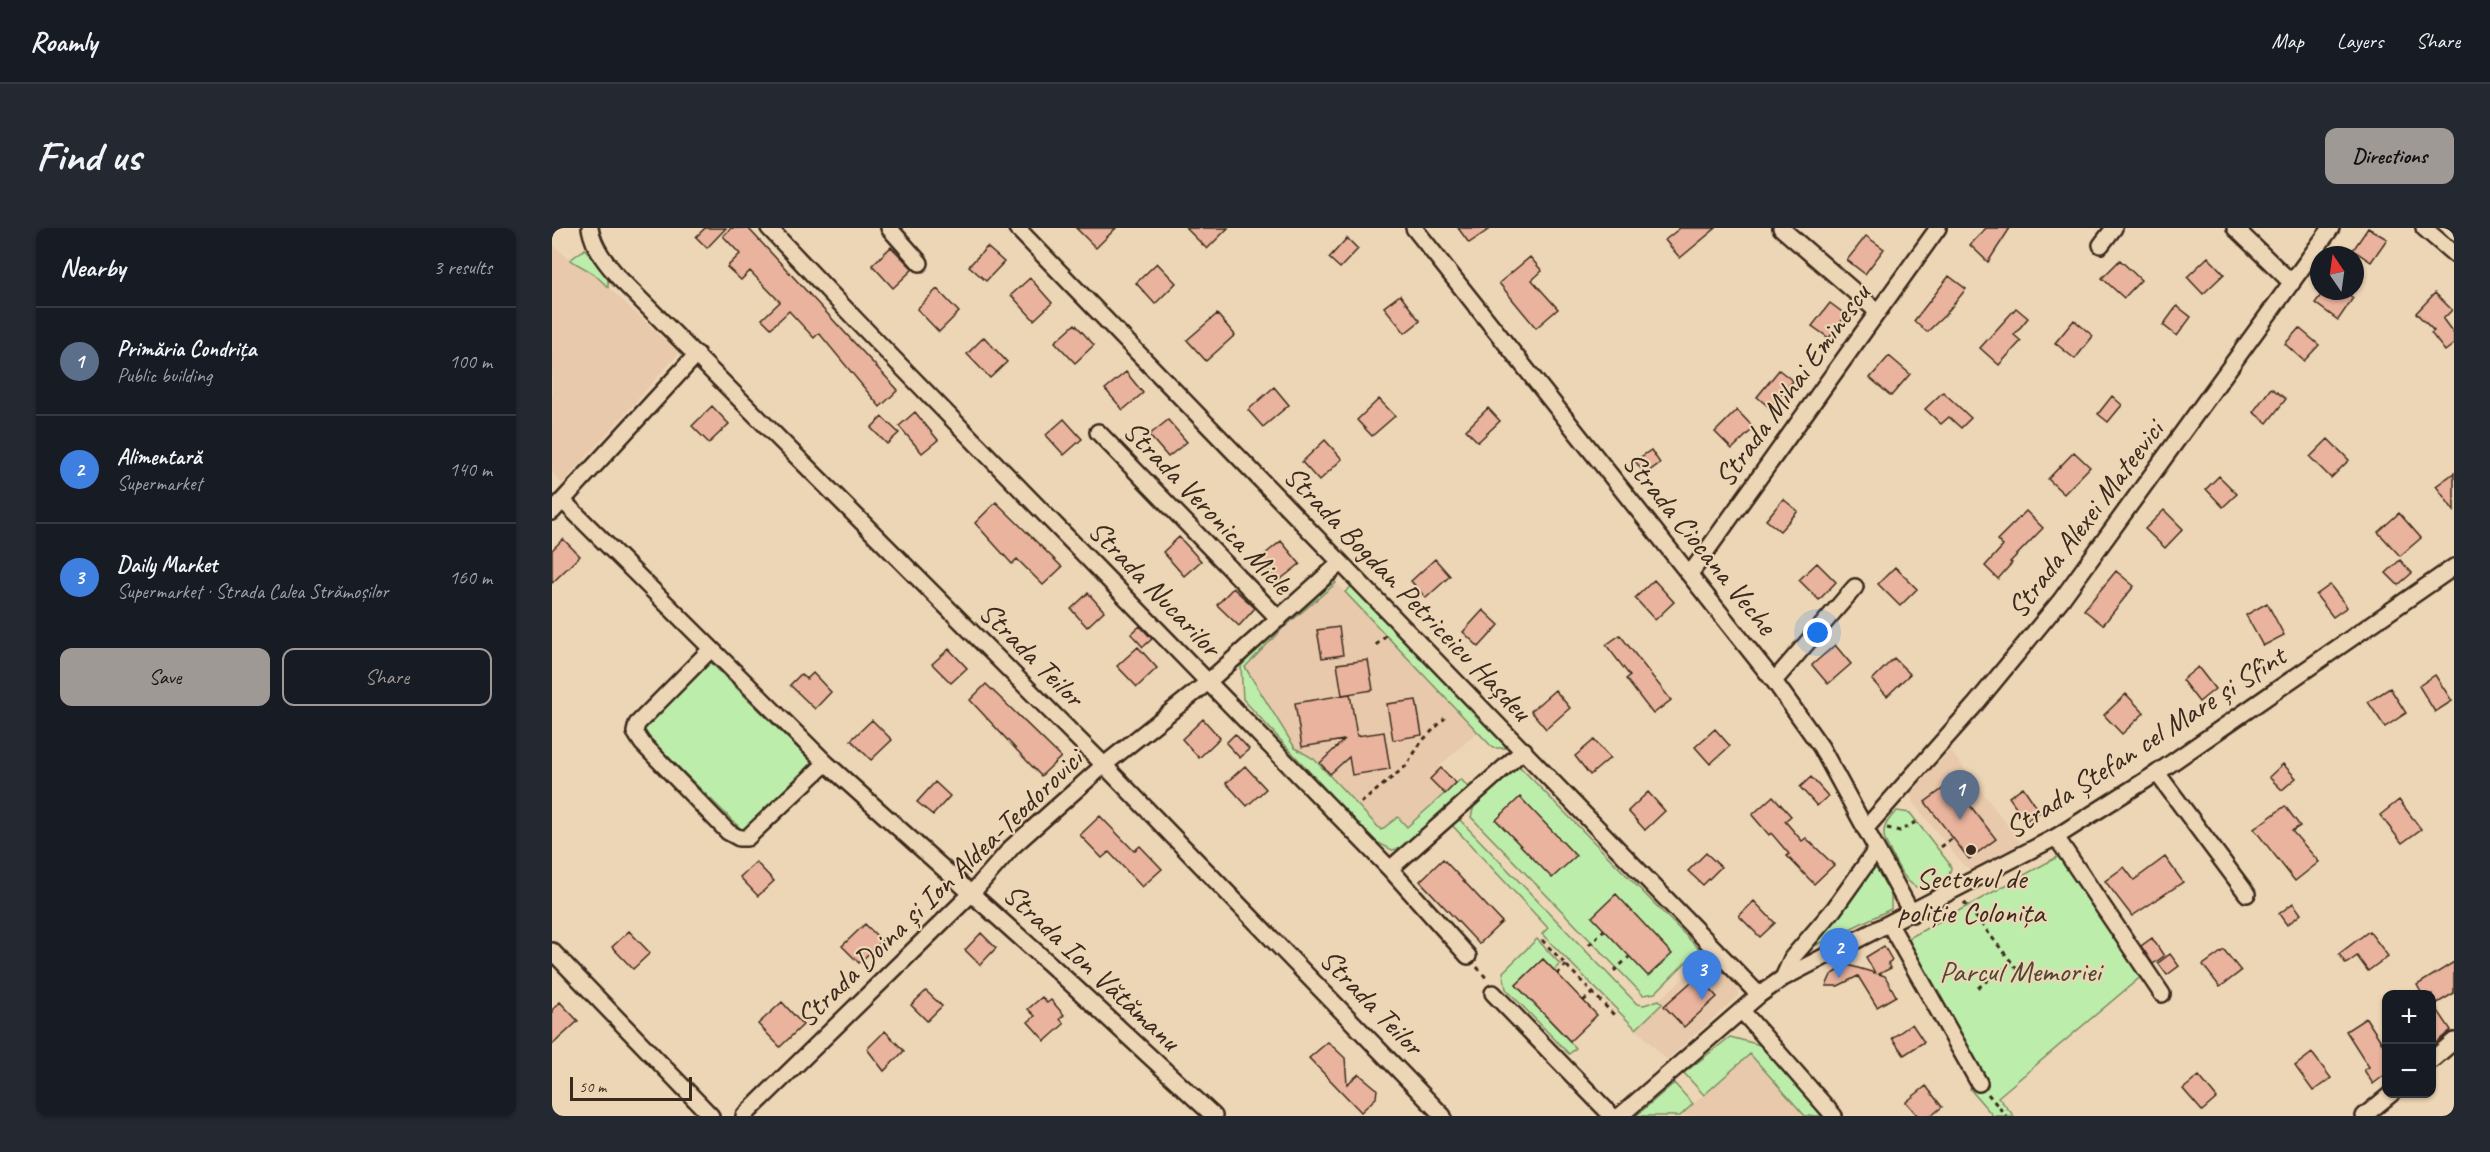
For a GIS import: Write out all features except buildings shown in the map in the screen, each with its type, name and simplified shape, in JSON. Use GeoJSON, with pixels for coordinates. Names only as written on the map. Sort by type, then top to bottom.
{"type":"FeatureCollection","features":[{"type":"Feature","properties":{"kind":"street","name":"Strada Teilor"},"geometry":{"type":"LineString","coordinates":[[590,228],[592,241],[603,260],[1104,765],[1443,1116]]}},
{"type":"Feature","properties":{"kind":"street","name":"Strada Nucarilor"},"geometry":{"type":"LineString","coordinates":[[769,228],[1390,869],[1468,956]]}},
{"type":"Feature","properties":{"kind":"street"},"geometry":{"type":"LineString","coordinates":[[889,228],[920,263]]}},
{"type":"Feature","properties":{"kind":"street","name":"Strada Bogdan Petriceicu Hașdeu"},"geometry":{"type":"LineString","coordinates":[[1017,228],[1759,995]]}},
{"type":"Feature","properties":{"kind":"street","name":"Strada Ciocana Veche"},"geometry":{"type":"LineString","coordinates":[[1414,228],[1774,681],[1821,747],[1868,826],[1876,850],[1912,914]]}},
{"type":"Feature","properties":{"kind":"street"},"geometry":{"type":"LineString","coordinates":[[1781,228],[1878,312]]}},
{"type":"Feature","properties":{"kind":"street","name":"Strada Mihai Eminescu"},"geometry":{"type":"LineString","coordinates":[[1690,574],[1938,228]]}},
{"type":"Feature","properties":{"kind":"street"},"geometry":{"type":"LineString","coordinates":[[2101,245],[2114,228]]}},
{"type":"Feature","properties":{"kind":"street"},"geometry":{"type":"LineString","coordinates":[[2235,228],[2292,283]]}},
{"type":"Feature","properties":{"kind":"street","name":"Strada Alexei Mateevici"},"geometry":{"type":"LineString","coordinates":[[1868,826],[1974,706],[2061,600],[2331,228]]}},
{"type":"Feature","properties":{"kind":"street"},"geometry":{"type":"LineString","coordinates":[[2424,228],[2454,254]]}},
{"type":"Feature","properties":{"kind":"street"},"geometry":{"type":"LineString","coordinates":[[557,507],[697,354]]}},
{"type":"Feature","properties":{"kind":"street","name":"Strada Veronica Micle"},"geometry":{"type":"LineString","coordinates":[[1098,432],[1279,619]]}},
{"type":"Feature","properties":{"kind":"street","name":"Strada Ion Vătămanu"},"geometry":{"type":"LineString","coordinates":[[557,507],[711,649],[826,763],[972,893],[1214,1116]]}},
{"type":"Feature","properties":{"kind":"street","name":"Strada Doina și Ion Aldea-Teodorovici"},"geometry":{"type":"LineString","coordinates":[[744,1116],[972,893],[1012,846],[1104,765],[1208,682],[1340,563]]}},
{"type":"Feature","properties":{"kind":"street","name":"Strada Ștefan cel Mare și Sfînt"},"geometry":{"type":"LineString","coordinates":[[1620,1116],[1759,995],[1783,978],[1912,914],[2056,837],[2157,773],[2454,567]]}},
{"type":"Feature","properties":{"kind":"street"},"geometry":{"type":"LineString","coordinates":[[1774,681],[1855,587]]}},
{"type":"Feature","properties":{"kind":"street"},"geometry":{"type":"LineString","coordinates":[[711,649],[637,724],[635,732],[642,743],[728,832],[738,838],[747,838],[826,763]]}},
{"type":"Feature","properties":{"kind":"street"},"geometry":{"type":"LineString","coordinates":[[1390,869],[1524,750]]}},
{"type":"Feature","properties":{"kind":"street"},"geometry":{"type":"LineString","coordinates":[[2157,773],[2247,894]]}},
{"type":"Feature","properties":{"kind":"street"},"geometry":{"type":"LineString","coordinates":[[2056,837],[2162,994]]}},
{"type":"Feature","properties":{"kind":"street"},"geometry":{"type":"LineString","coordinates":[[1783,978],[1792,957],[1834,909],[1876,850]]}},
{"type":"Feature","properties":{"kind":"street"},"geometry":{"type":"LineString","coordinates":[[1890,925],[1979,1083]]}},
{"type":"Feature","properties":{"kind":"street"},"geometry":{"type":"LineString","coordinates":[[552,951],[711,1116]]}},
{"type":"Feature","properties":{"kind":"street"},"geometry":{"type":"LineString","coordinates":[[1493,993],[1612,1116]]}},
{"type":"Feature","properties":{"kind":"street"},"geometry":{"type":"LineString","coordinates":[[1742,1011],[1834,1116]]}},
{"type":"Feature","properties":{"kind":"street"},"geometry":{"type":"LineString","coordinates":[[2436,1057],[2454,1041]]}},
{"type":"Feature","properties":{"kind":"street"},"geometry":{"type":"LineString","coordinates":[[2364,1116],[2386,1098]]}},
{"type":"Feature","properties":{"kind":"path"},"geometry":{"type":"LineString","coordinates":[[1361,802],[1406,766],[1422,741],[1445,718]]}},
{"type":"Feature","properties":{"kind":"path"},"geometry":{"type":"LineString","coordinates":[[1868,826],[1900,831],[1919,820]]}},
{"type":"Feature","properties":{"kind":"path"},"geometry":{"type":"LineString","coordinates":[[1941,847],[1953,838]]}},
{"type":"Feature","properties":{"kind":"path"},"geometry":{"type":"LineString","coordinates":[[1964,902],[2021,974]]}},
{"type":"Feature","properties":{"kind":"path"},"geometry":{"type":"LineString","coordinates":[[1589,945],[1604,930]]}},
{"type":"Feature","properties":{"kind":"path"},"geometry":{"type":"LineString","coordinates":[[1542,939],[1616,1017]]}},
{"type":"Feature","properties":{"kind":"path"},"geometry":{"type":"LineString","coordinates":[[1468,956],[1490,981],[1493,993]]}},
{"type":"Feature","properties":{"kind":"path"},"geometry":{"type":"LineString","coordinates":[[1614,971],[1629,957]]}},
{"type":"Feature","properties":{"kind":"path"},"geometry":{"type":"LineString","coordinates":[[1978,988],[2011,962]]}},
{"type":"Feature","properties":{"kind":"path"},"geometry":{"type":"LineString","coordinates":[[1557,974],[1566,965]]}},
{"type":"Feature","properties":{"kind":"path"},"geometry":{"type":"LineString","coordinates":[[1583,1001],[1593,993]]}},
{"type":"Feature","properties":{"kind":"path"},"geometry":{"type":"LineString","coordinates":[[1979,1083],[2006,1116]]}},
{"type":"Feature","properties":{"kind":"shaded area"},"geometry":{"type":"Polygon","coordinates":[[[552,244],[570,260],[593,273],[679,353],[562,484],[552,472],[552,244]]]}},
{"type":"Feature","properties":{"kind":"shaded area"},"geometry":{"type":"Polygon","coordinates":[[[1336,583],[1479,731],[1439,766],[1456,783],[1407,827],[1381,830],[1314,759],[1295,748],[1245,667],[1282,629],[1336,583]]]}},
{"type":"Feature","properties":{"kind":"shaded area"},"geometry":{"type":"Polygon","coordinates":[[[1950,750],[2021,843],[1972,870],[1963,865],[1912,801],[1911,792],[1950,750]]]}},
{"type":"Feature","properties":{"kind":"shaded area"},"geometry":{"type":"Polygon","coordinates":[[[1714,959],[1738,983],[1738,996],[1667,1060],[1636,1029],[1662,1004],[1659,1000],[1703,961],[1714,959]]]}},
{"type":"Feature","properties":{"kind":"shaded area"},"geometry":{"type":"Polygon","coordinates":[[[1750,1054],[1805,1116],[1680,1116],[1750,1054]]]}},
{"type":"Feature","properties":{"kind":"green space"},"geometry":{"type":"Polygon","coordinates":[[[585,249],[608,279],[608,287],[593,273],[570,260],[585,249]]]}},
{"type":"Feature","properties":{"kind":"green space"},"geometry":{"type":"Polygon","coordinates":[[[1335,581],[1336,583],[1282,629],[1245,667],[1295,748],[1314,759],[1381,830],[1398,817],[1407,827],[1461,779],[1471,791],[1404,848],[1392,850],[1371,839],[1243,699],[1241,666],[1266,639],[1335,581]]]}},
{"type":"Feature","properties":{"kind":"green space"},"geometry":{"type":"Polygon","coordinates":[[[1352,586],[1506,748],[1493,748],[1345,592],[1352,586]]]}},
{"type":"Feature","properties":{"kind":"green space"},"geometry":{"type":"Polygon","coordinates":[[[710,662],[812,762],[743,831],[642,731],[710,662]]]}},
{"type":"Feature","properties":{"kind":"green space"},"geometry":{"type":"Polygon","coordinates":[[[1518,765],[1699,949],[1655,993],[1643,995],[1471,817],[1475,802],[1518,765]]]}},
{"type":"Feature","properties":{"kind":"green space"},"geometry":{"type":"Polygon","coordinates":[[[1897,811],[1910,813],[1948,862],[1951,868],[1947,884],[1936,888],[1918,888],[1900,871],[1884,835],[1888,822],[1897,811]]]}},
{"type":"Feature","properties":{"kind":"green space"},"geometry":{"type":"Polygon","coordinates":[[[1458,818],[1637,1004],[1644,1005],[1659,1000],[1662,1004],[1636,1029],[1542,934],[1548,928],[1451,824],[1458,818]]]}},
{"type":"Feature","properties":{"kind":"green space","name":"Parcul Memoriei"},"geometry":{"type":"Polygon","coordinates":[[[2061,855],[2144,974],[1998,1097],[2014,1116],[1993,1116],[1970,1089],[1983,1079],[1913,956],[1909,938],[2061,855]]]}},
{"type":"Feature","properties":{"kind":"green space"},"geometry":{"type":"Polygon","coordinates":[[[1871,868],[1877,869],[1891,894],[1891,909],[1806,950],[1871,868]]]}},
{"type":"Feature","properties":{"kind":"green space"},"geometry":{"type":"Polygon","coordinates":[[[1537,939],[1560,964],[1554,970],[1543,959],[1516,985],[1576,1048],[1569,1054],[1506,989],[1503,972],[1537,939]]]}},
{"type":"Feature","properties":{"kind":"green space"},"geometry":{"type":"Polygon","coordinates":[[[1730,1037],[1760,1045],[1823,1116],[1805,1116],[1750,1054],[1704,1095],[1684,1073],[1730,1037]]]}},
{"type":"Feature","properties":{"kind":"green space"},"geometry":{"type":"Polygon","coordinates":[[[1674,1083],[1693,1104],[1680,1116],[1636,1116],[1674,1083]]]}},
{"type":"Feature","properties":{"kind":"place","name":"Primăria Condrița"},"geometry":{"type":"Point","coordinates":[1960,820]}},
{"type":"Feature","properties":{"kind":"place","name":"Sectorul de poliție Colonița"},"geometry":{"type":"Point","coordinates":[1971,850]}},
{"type":"Feature","properties":{"kind":"place","name":"Alimentară"},"geometry":{"type":"Point","coordinates":[1839,978]}},
{"type":"Feature","properties":{"kind":"place","name":"Daily Market"},"geometry":{"type":"Point","coordinates":[1702,1000]}}]}
